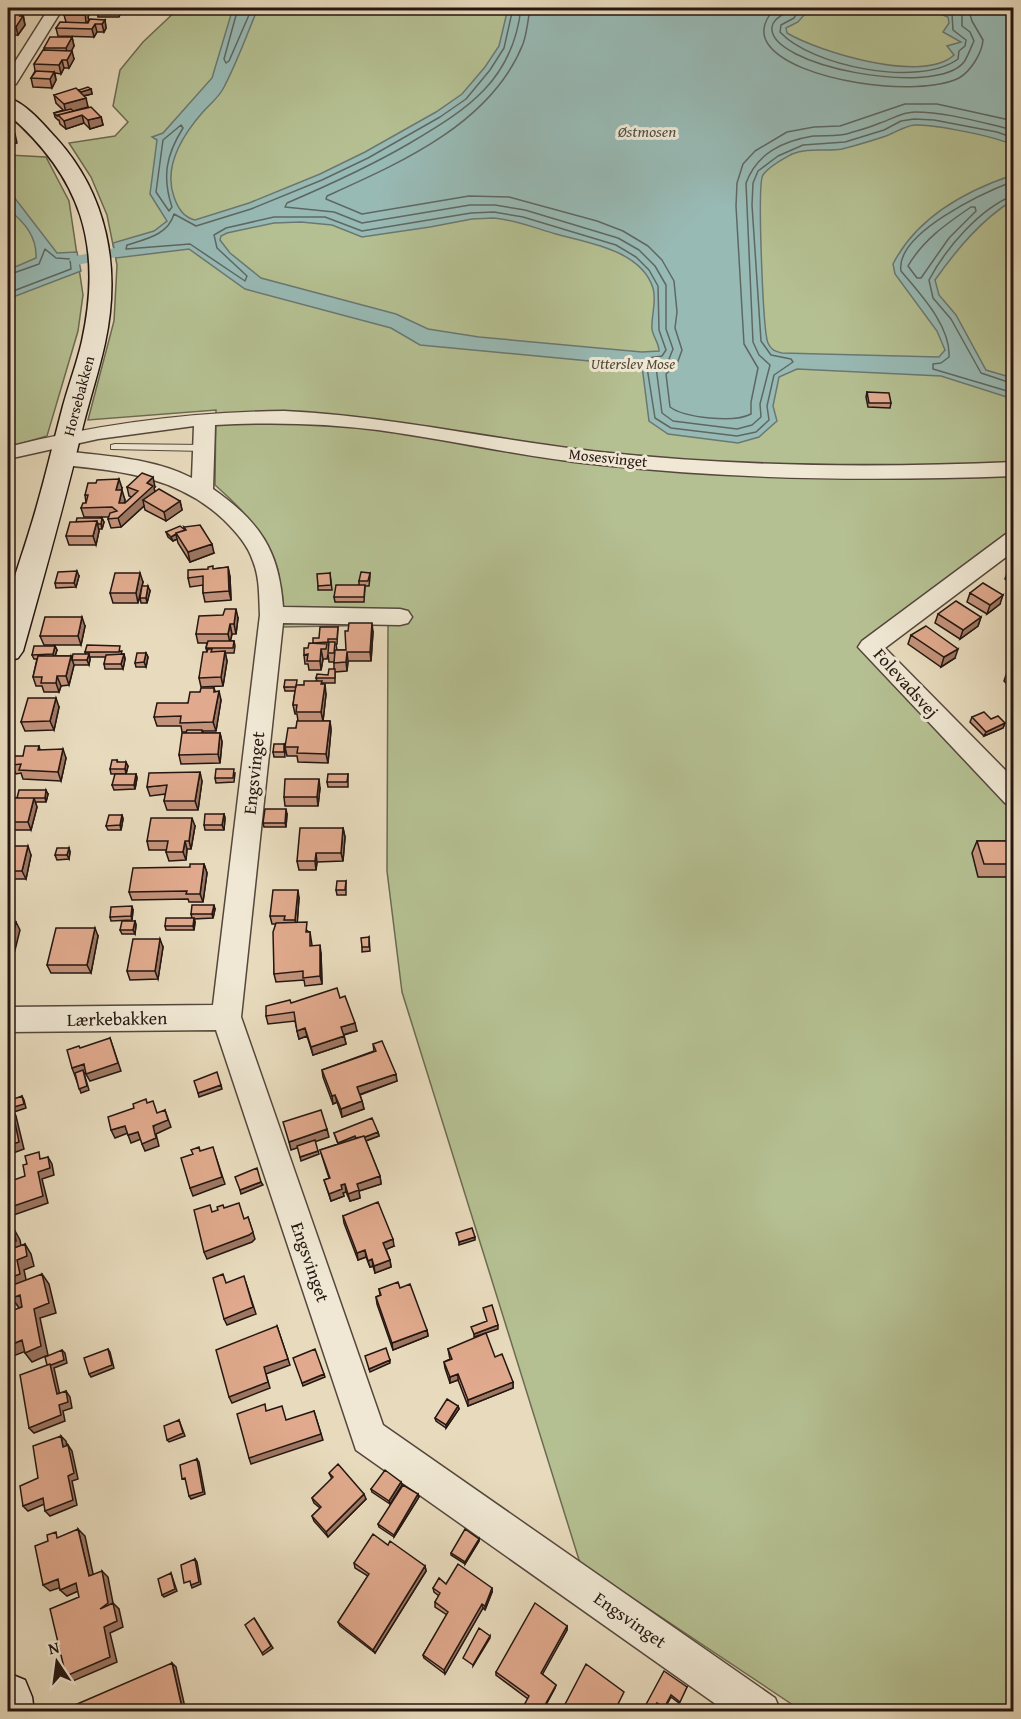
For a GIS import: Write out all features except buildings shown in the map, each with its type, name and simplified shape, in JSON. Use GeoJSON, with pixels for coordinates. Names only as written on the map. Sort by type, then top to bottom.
{"type":"FeatureCollection","features":[{"type":"Feature","properties":{"kind":"street"},"geometry":{"type":"LineString","coordinates":[[10,81],[56,8]]}},
{"type":"Feature","properties":{"kind":"street","name":"Horsebakken"},"geometry":{"type":"LineString","coordinates":[[8,104],[52,145],[80,185],[91,211],[102,272],[94,341],[8,651]]}},
{"type":"Feature","properties":{"kind":"street"},"geometry":{"type":"LineString","coordinates":[[202,490],[205,419]]}},
{"type":"Feature","properties":{"kind":"street","name":"Mosesvinget"},"geometry":{"type":"LineString","coordinates":[[8,453],[66,448],[205,419],[309,419],[373,424],[600,458],[736,468],[859,472],[1014,469]]}},
{"type":"Feature","properties":{"kind":"street","name":"Engsvinget"},"geometry":{"type":"LineString","coordinates":[[66,448],[143,468],[202,490],[236,518],[249,533],[264,557],[269,580],[272,615],[226,1017],[369,1437],[761,1712]]}},
{"type":"Feature","properties":{"kind":"street","name":"Folevadsvej"},"geometry":{"type":"LineString","coordinates":[[1014,539],[870,647],[1014,796]]}},
{"type":"Feature","properties":{"kind":"street"},"geometry":{"type":"LineString","coordinates":[[272,615],[400,616]]}},
{"type":"Feature","properties":{"kind":"street","name":"Lærkebakken"},"geometry":{"type":"LineString","coordinates":[[8,1020],[226,1017]]}},
{"type":"Feature","properties":{"kind":"street"},"geometry":{"type":"LineString","coordinates":[[8,1697],[10,1712]]}},
{"type":"Feature","properties":{"kind":"lane"},"geometry":{"type":"LineString","coordinates":[[115,447],[204,448]]}},
{"type":"Feature","properties":{"kind":"green space","name":"Utterslev Mose"},"geometry":{"type":"Polygon","coordinates":[[[179,8],[1013,8],[1013,528],[862,641],[1013,805],[1013,1711],[802,1711],[580,1563],[402,992],[387,871],[388,625],[281,627],[280,581],[276,562],[270,549],[245,514],[215,485],[216,410],[88,420],[114,321],[117,265],[107,215],[91,177],[69,143],[115,136],[128,122],[113,106],[120,70],[143,42],[179,8]]]}},
{"type":"Feature","properties":{"kind":"green space"},"geometry":{"type":"Polygon","coordinates":[[[8,155],[46,157],[69,201],[83,295],[78,331],[47,436],[8,447],[8,155]]]}},
{"type":"Feature","properties":{"kind":"water","name":"Østmosen"},"geometry":{"type":"Polygon","coordinates":[[[233,8],[258,8],[223,89],[188,131],[176,152],[171,185],[179,208],[195,220],[249,203],[320,174],[365,152],[436,112],[462,94],[485,67],[499,46],[508,8],[810,8],[798,22],[786,28],[787,33],[822,49],[846,56],[896,66],[919,66],[939,63],[954,55],[947,46],[961,42],[943,32],[949,23],[948,17],[924,8],[1013,8],[1013,145],[965,132],[915,125],[842,149],[792,154],[772,166],[763,175],[761,258],[766,333],[768,343],[775,351],[939,357],[945,350],[937,331],[895,274],[893,264],[903,247],[929,219],[977,189],[1013,175],[1013,200],[970,236],[935,280],[939,295],[956,315],[986,370],[1013,378],[1013,399],[941,376],[797,369],[779,377],[773,406],[777,421],[759,437],[738,443],[668,434],[649,421],[642,366],[420,345],[391,328],[245,289],[189,249],[116,258],[113,243],[154,231],[167,221],[150,194],[157,140],[152,137],[163,133],[212,78],[233,8]],[[494,218],[472,219],[362,237],[332,225],[301,222],[274,223],[227,233],[221,236],[220,240],[230,253],[261,278],[396,314],[428,329],[479,337],[642,352],[659,351],[652,329],[653,288],[647,275],[637,265],[612,250],[598,245],[517,222],[494,218]]]}},
{"type":"Feature","properties":{"kind":"water"},"geometry":{"type":"Polygon","coordinates":[[[8,194],[14,197],[57,253],[77,252],[81,271],[8,299],[8,270],[36,258],[36,250],[28,230],[8,209],[8,194]]]}},
{"type":"Feature","properties":{"kind":"waterway"},"geometry":{"type":"LineString","coordinates":[[77,260],[115,253]]}}]}
